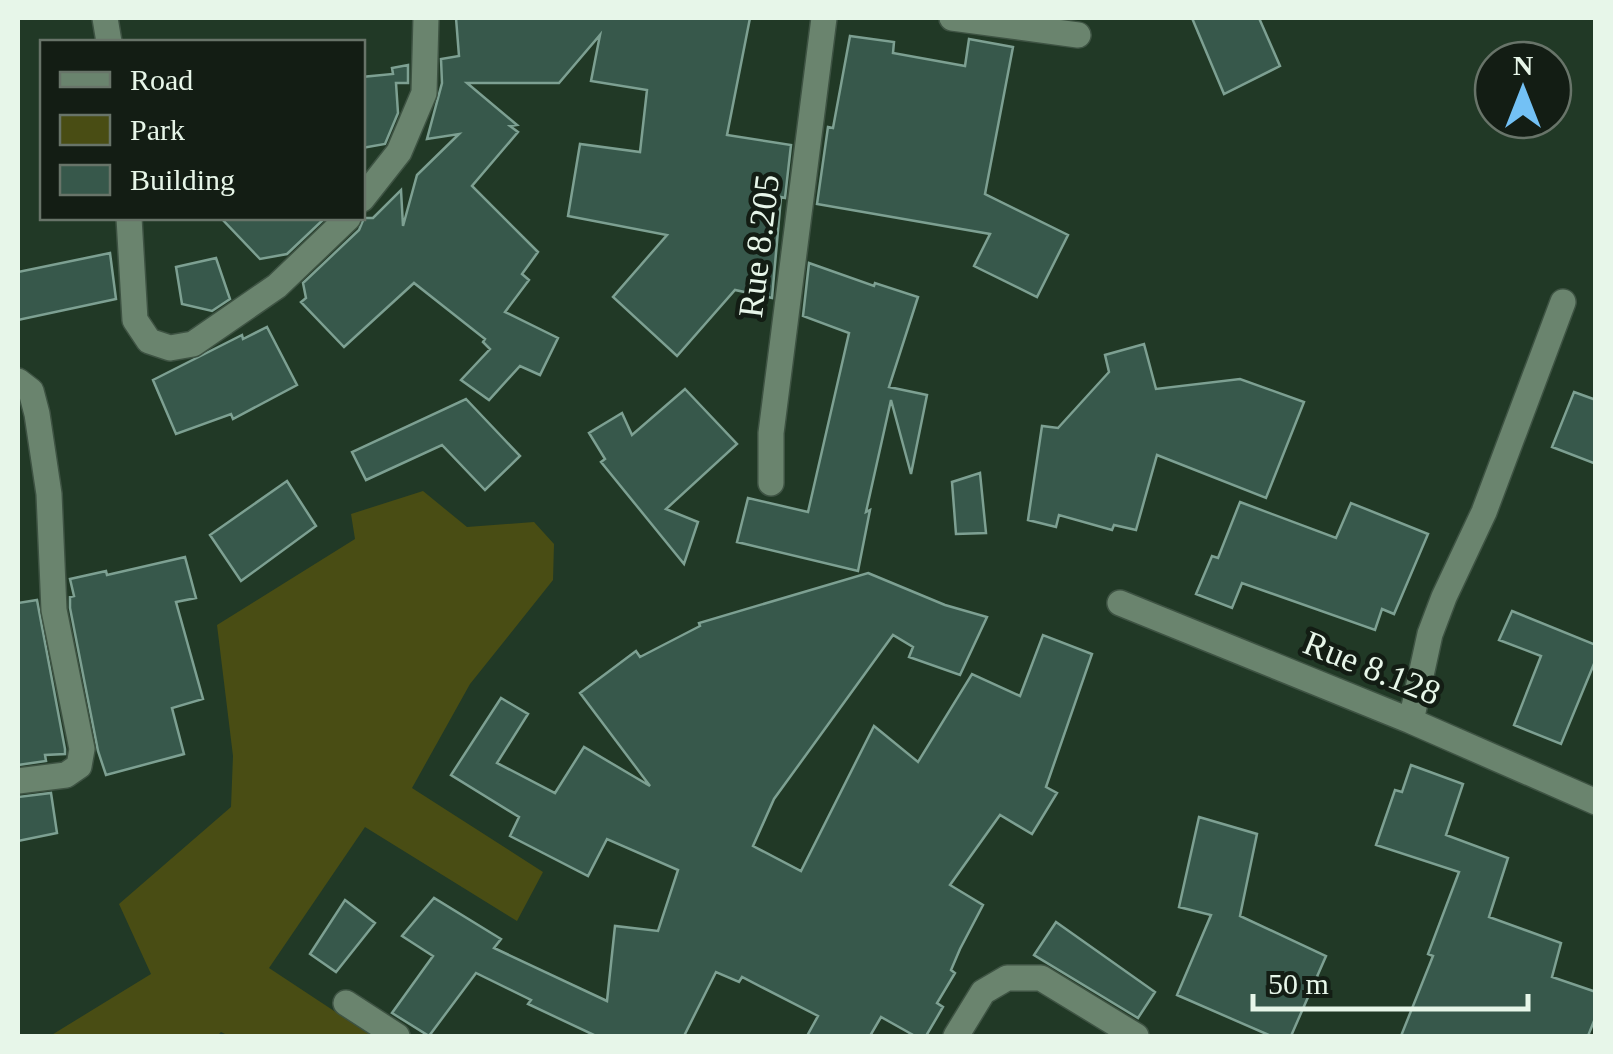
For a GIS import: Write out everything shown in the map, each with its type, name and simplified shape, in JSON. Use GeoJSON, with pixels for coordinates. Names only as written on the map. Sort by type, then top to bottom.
{"type":"FeatureCollection","features":[{"type":"Feature","properties":{"kind":"street"},"geometry":{"type":"LineString","coordinates":[[365,195],[399,152],[424,93],[426,18]]}},
{"type":"Feature","properties":{"kind":"street","name":"Rue 8.205"},"geometry":{"type":"LineString","coordinates":[[771,483],[771,432],[824,18]]}},
{"type":"Feature","properties":{"kind":"street"},"geometry":{"type":"LineString","coordinates":[[952,18],[1078,34]]}},
{"type":"Feature","properties":{"kind":"street"},"geometry":{"type":"LineString","coordinates":[[128,220],[135,320],[149,341],[170,348],[194,344],[277,286],[346,220]]}},
{"type":"Feature","properties":{"kind":"street"},"geometry":{"type":"LineString","coordinates":[[1411,721],[1430,634],[1484,512],[1562,302]]}},
{"type":"Feature","properties":{"kind":"street"},"geometry":{"type":"LineString","coordinates":[[18,380],[31,390],[37,414],[49,494],[54,610],[82,749],[80,766],[66,775],[18,781]]}},
{"type":"Feature","properties":{"kind":"street","name":"Rue 8.128"},"geometry":{"type":"LineString","coordinates":[[1120,603],[1411,721],[1596,802]]}},
{"type":"Feature","properties":{"kind":"street"},"geometry":{"type":"LineString","coordinates":[[956,1036],[983,992],[1006,978],[1042,978],[1136,1036]]}},
{"type":"Feature","properties":{"kind":"street"},"geometry":{"type":"LineString","coordinates":[[346,1003],[398,1036]]}},
{"type":"Feature","properties":{"kind":"green space"},"geometry":{"type":"Polygon","coordinates":[[[423,491],[467,527],[534,522],[554,544],[553,580],[470,684],[412,788],[543,872],[517,921],[365,827],[269,968],[372,1036],[229,1036],[221,1032],[217,1036],[50,1036],[151,974],[119,904],[231,807],[233,756],[217,625],[355,539],[351,514],[423,491]]]}},
{"type":"Feature","properties":{"kind":"building"},"geometry":{"type":"Polygon","coordinates":[[[456,18],[750,18],[727,135],[791,145],[785,198],[781,197],[772,298],[735,290],[677,356],[613,297],[667,235],[568,216],[580,144],[640,152],[647,90],[591,81],[600,35],[559,83],[467,83],[517,125],[510,126],[518,132],[472,186],[538,252],[522,274],[529,280],[505,312],[558,338],[540,375],[520,366],[489,400],[461,380],[490,349],[483,342],[485,339],[414,283],[344,347],[301,302],[306,298],[303,283],[359,230],[365,218],[373,218],[401,190],[403,226],[417,175],[459,134],[427,139],[442,83],[441,59],[459,56],[456,18]]]}},
{"type":"Feature","properties":{"kind":"building"},"geometry":{"type":"Polygon","coordinates":[[[1192,18],[1259,18],[1280,66],[1224,94],[1192,18]]]}},
{"type":"Feature","properties":{"kind":"building"},"geometry":{"type":"Polygon","coordinates":[[[850,36],[894,42],[893,53],[965,66],[969,39],[1013,47],[985,194],[1068,235],[1037,297],[974,266],[990,234],[817,204],[828,127],[833,128],[850,36]]]}},
{"type":"Feature","properties":{"kind":"building"},"geometry":{"type":"Polygon","coordinates":[[[408,65],[408,83],[396,83],[398,113],[385,144],[365,147],[365,77],[393,74],[392,68],[408,65]]]}},
{"type":"Feature","properties":{"kind":"building"},"geometry":{"type":"Polygon","coordinates":[[[223,220],[323,220],[287,254],[260,259],[223,220]]]}},
{"type":"Feature","properties":{"kind":"building"},"geometry":{"type":"Polygon","coordinates":[[[110,253],[116,299],[18,320],[18,272],[110,253]]]}},
{"type":"Feature","properties":{"kind":"building"},"geometry":{"type":"Polygon","coordinates":[[[216,258],[230,299],[212,311],[182,304],[176,267],[216,258]]]}},
{"type":"Feature","properties":{"kind":"building"},"geometry":{"type":"Polygon","coordinates":[[[809,263],[918,297],[889,387],[927,395],[911,474],[891,400],[866,512],[870,510],[858,571],[737,542],[748,498],[808,512],[849,333],[803,316],[809,263]]]}},
{"type":"Feature","properties":{"kind":"building"},"geometry":{"type":"Polygon","coordinates":[[[267,327],[297,385],[233,419],[231,414],[176,434],[153,380],[242,335],[243,339],[267,327]]]}},
{"type":"Feature","properties":{"kind":"building"},"geometry":{"type":"Polygon","coordinates":[[[1144,344],[1156,389],[1240,379],[1304,402],[1266,498],[1157,455],[1136,530],[1114,525],[1112,530],[1059,515],[1056,527],[1028,520],[1042,426],[1058,428],[1109,372],[1105,355],[1144,344]]]}},
{"type":"Feature","properties":{"kind":"building"},"geometry":{"type":"Polygon","coordinates":[[[685,389],[737,444],[666,509],[698,522],[684,564],[601,462],[605,459],[589,433],[622,413],[632,435],[685,389]]]}},
{"type":"Feature","properties":{"kind":"building"},"geometry":{"type":"Polygon","coordinates":[[[1574,392],[1596,400],[1596,464],[1552,447],[1574,392]]]}},
{"type":"Feature","properties":{"kind":"building"},"geometry":{"type":"Polygon","coordinates":[[[466,399],[520,456],[485,490],[442,445],[366,480],[352,452],[466,399]]]}},
{"type":"Feature","properties":{"kind":"building"},"geometry":{"type":"Polygon","coordinates":[[[980,473],[986,533],[956,534],[952,482],[980,473]]]}},
{"type":"Feature","properties":{"kind":"building"},"geometry":{"type":"Polygon","coordinates":[[[287,481],[316,526],[241,581],[210,535],[287,481]]]}},
{"type":"Feature","properties":{"kind":"building"},"geometry":{"type":"Polygon","coordinates":[[[1240,502],[1336,538],[1351,503],[1428,534],[1394,614],[1382,609],[1375,630],[1242,583],[1232,608],[1196,594],[1212,556],[1218,558],[1240,502]]]}},
{"type":"Feature","properties":{"kind":"building"},"geometry":{"type":"Polygon","coordinates":[[[185,557],[196,598],[176,602],[203,699],[172,708],[184,754],[106,775],[70,608],[70,597],[74,596],[70,579],[106,571],[107,575],[185,557]]]}},
{"type":"Feature","properties":{"kind":"building"},"geometry":{"type":"Polygon","coordinates":[[[868,573],[945,605],[987,617],[960,675],[909,657],[913,647],[893,635],[774,799],[753,846],[801,871],[874,726],[918,762],[972,674],[1020,696],[1043,635],[1092,654],[1046,787],[1057,793],[1032,834],[1000,815],[950,885],[983,905],[951,970],[955,973],[937,1003],[943,1007],[926,1036],[915,1036],[881,1017],[870,1036],[807,1036],[818,1016],[742,977],[739,982],[716,972],[684,1036],[596,1036],[528,1004],[531,1000],[476,973],[429,1036],[392,1013],[433,956],[402,936],[434,898],[501,939],[494,948],[607,1001],[615,926],[658,931],[678,870],[607,839],[588,876],[510,836],[519,817],[451,775],[501,698],[528,714],[497,763],[555,793],[584,747],[650,786],[580,693],[636,651],[640,657],[700,626],[699,623],[868,573]]]}},
{"type":"Feature","properties":{"kind":"building"},"geometry":{"type":"Polygon","coordinates":[[[37,600],[65,754],[45,755],[46,761],[18,765],[18,603],[37,600]]]}},
{"type":"Feature","properties":{"kind":"building"},"geometry":{"type":"Polygon","coordinates":[[[1512,611],[1596,645],[1596,659],[1561,744],[1514,725],[1541,656],[1499,640],[1512,611]]]}},
{"type":"Feature","properties":{"kind":"building"},"geometry":{"type":"Polygon","coordinates":[[[1411,765],[1463,784],[1446,835],[1508,858],[1489,917],[1561,943],[1552,977],[1596,992],[1596,1016],[1588,1036],[1401,1036],[1433,956],[1428,954],[1459,872],[1376,845],[1395,790],[1402,792],[1411,765]]]}},
{"type":"Feature","properties":{"kind":"building"},"geometry":{"type":"Polygon","coordinates":[[[51,793],[57,833],[18,841],[18,797],[51,793]]]}},
{"type":"Feature","properties":{"kind":"building"},"geometry":{"type":"Polygon","coordinates":[[[1199,817],[1257,834],[1240,916],[1326,956],[1291,1036],[1271,1036],[1177,995],[1211,915],[1179,907],[1199,817]]]}},
{"type":"Feature","properties":{"kind":"building"},"geometry":{"type":"Polygon","coordinates":[[[345,900],[375,923],[336,972],[310,954],[345,900]]]}},
{"type":"Feature","properties":{"kind":"building"},"geometry":{"type":"Polygon","coordinates":[[[1056,922],[1155,992],[1138,1018],[1034,955],[1056,922]]]}}]}
